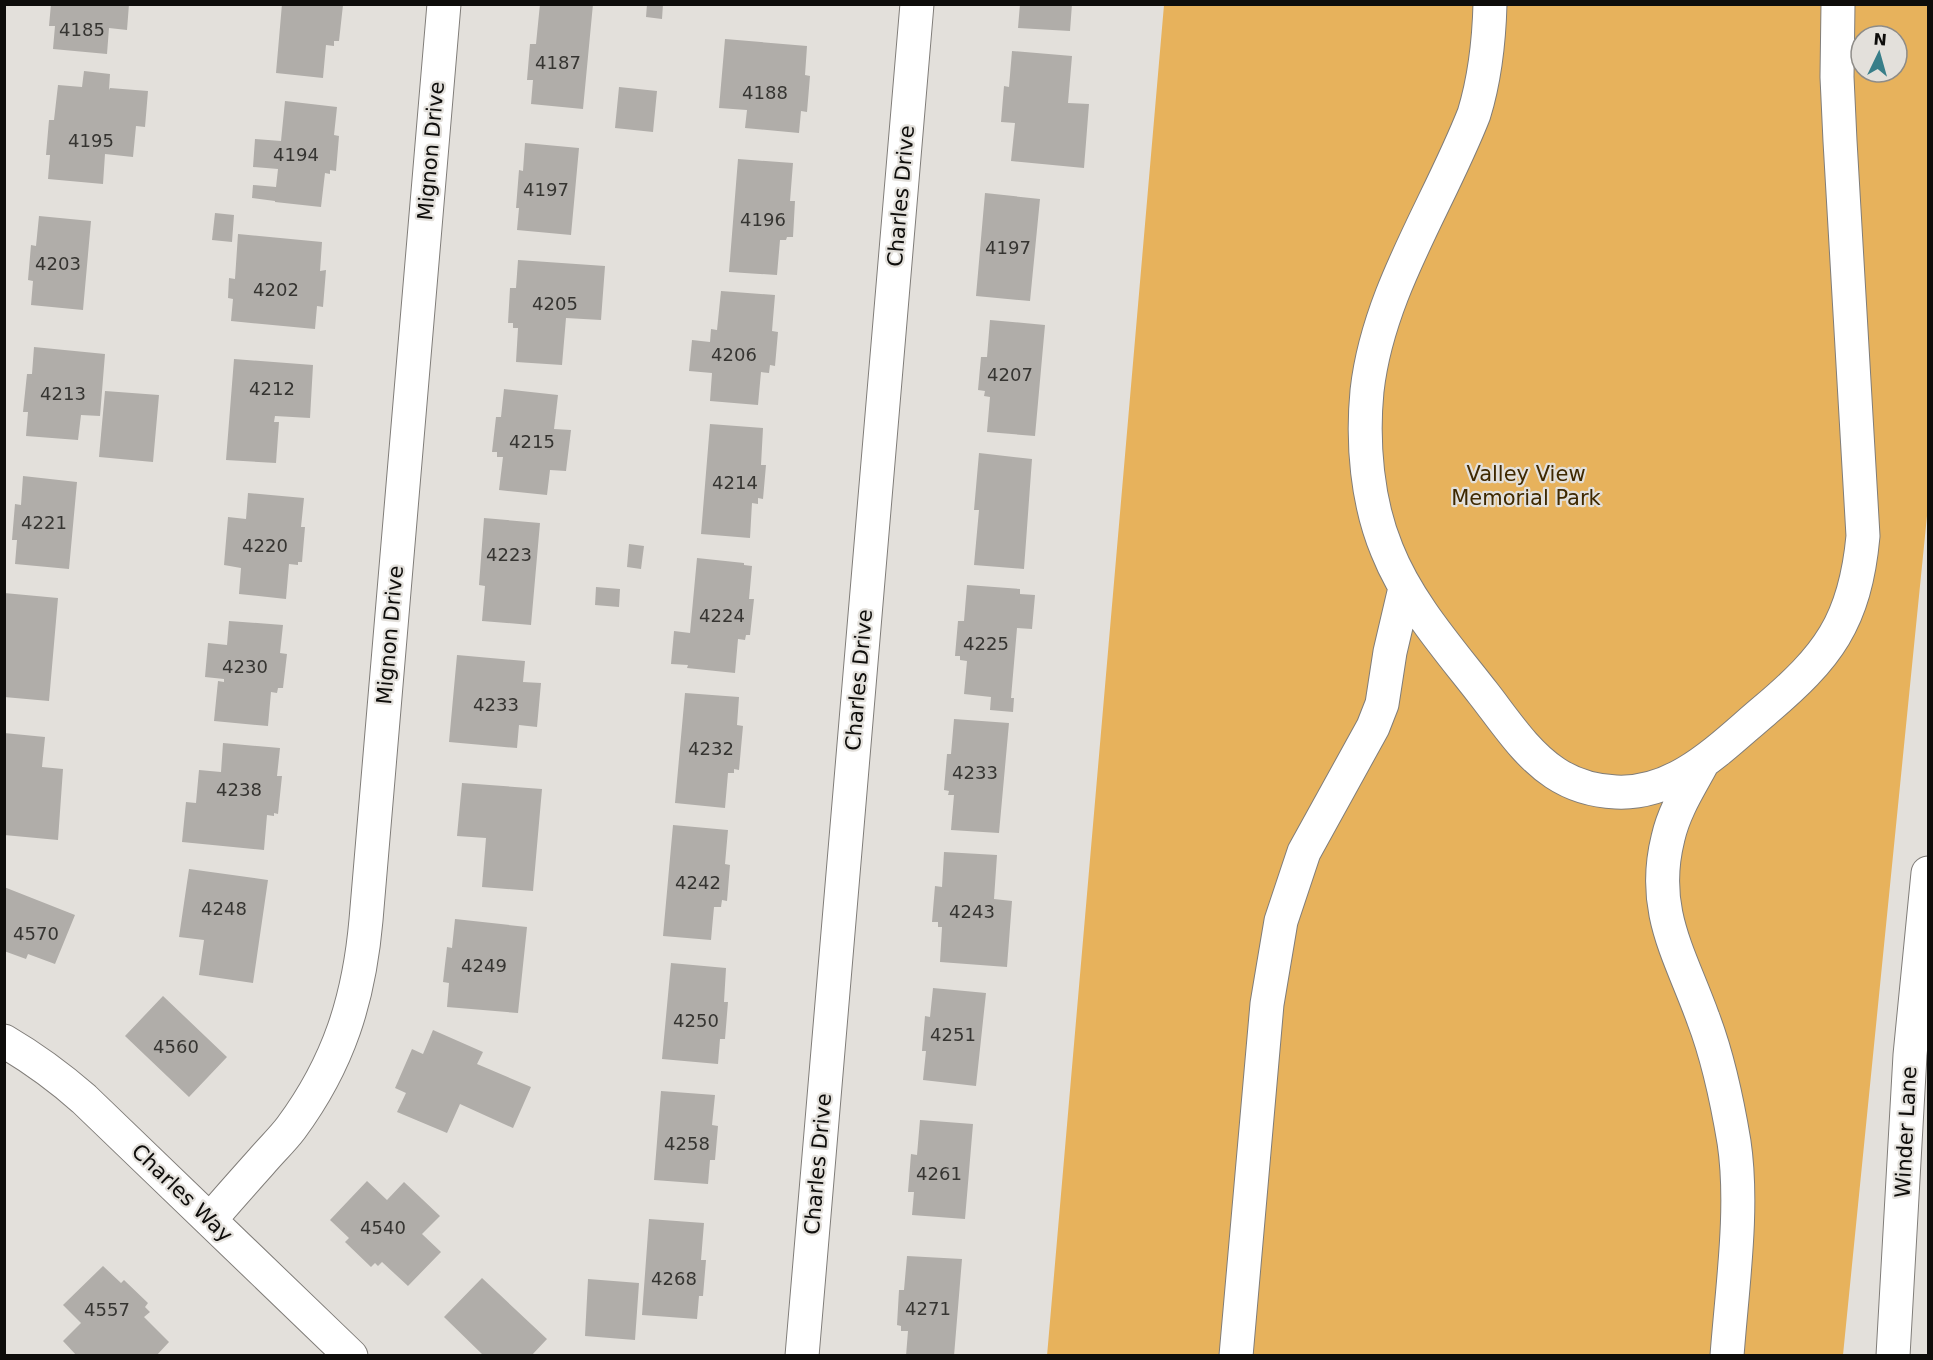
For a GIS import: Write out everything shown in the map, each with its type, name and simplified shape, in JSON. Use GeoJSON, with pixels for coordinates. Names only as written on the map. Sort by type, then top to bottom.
{"type":"FeatureCollection","features":[{"type":"Feature","properties":{"kind":"street","name":"Mignon Drive"},"geometry":{"type":"LineString","coordinates":[[210,1220],[290,1129],[310,1100],[343,1034],[360,973],[444,4]]}},
{"type":"Feature","properties":{"kind":"street","name":"Charles Drive"},"geometry":{"type":"LineString","coordinates":[[802,1356],[917,4]]}},
{"type":"Feature","properties":{"kind":"street"},"geometry":{"type":"LineString","coordinates":[[1490,4],[1488,51],[1474,114],[1390,298],[1373,358],[1367,391],[1366,443],[1372,498],[1386,549],[1405,588],[1517,736],[1534,756],[1553,772],[1574,784],[1596,790],[1618,792],[1635,792],[1654,788],[1702,764],[1795,684],[1819,658],[1834,639],[1855,590],[1863,536],[1840,141],[1838,4]]}},
{"type":"Feature","properties":{"kind":"street"},"geometry":{"type":"LineString","coordinates":[[1236,1356],[1267,1004],[1281,921],[1304,852],[1373,727],[1382,705],[1390,652],[1405,588]]}},
{"type":"Feature","properties":{"kind":"street"},"geometry":{"type":"LineString","coordinates":[[1702,764],[1674,816],[1663,864],[1663,890],[1665,915],[1671,937],[1704,1018],[1717,1064],[1728,1104],[1734,1146],[1737,1214],[1727,1356]]}},
{"type":"Feature","properties":{"kind":"street","name":"Winder Lane"},"geometry":{"type":"LineString","coordinates":[[1893,1356],[1915,1212],[1910,1055],[1924,969],[1929,873]]}},
{"type":"Feature","properties":{"kind":"street","name":"Charles Way"},"geometry":{"type":"LineString","coordinates":[[4,1041],[59,1077],[351,1356]]}},
{"type":"Feature","properties":{"kind":"green space","name":"Valley View Memorial Park"},"geometry":{"type":"Polygon","coordinates":[[[1164,5],[1928,5],[1928,506],[1843,1355],[1047,1356],[1164,5]]]}},
{"type":"Feature","properties":{"kind":"building"},"geometry":{"type":"Polygon","coordinates":[[[51,4],[129,4],[127,30],[109,28],[107,54],[53,49],[55,26],[49,26],[51,4]]]}},
{"type":"Feature","properties":{"kind":"building"},"geometry":{"type":"Polygon","coordinates":[[[282,4],[343,5],[339,41],[334,41],[334,46],[326,45],[323,78],[276,73],[282,4]]]}},
{"type":"Feature","properties":{"kind":"building"},"geometry":{"type":"Polygon","coordinates":[[[540,4],[593,4],[583,109],[531,104],[533,80],[527,80],[530,44],[536,44],[540,4]]]}},
{"type":"Feature","properties":{"kind":"building"},"geometry":{"type":"Polygon","coordinates":[[[647,4],[663,4],[662,19],[646,17],[647,4]]]}},
{"type":"Feature","properties":{"kind":"building"},"geometry":{"type":"Polygon","coordinates":[[[1020,4],[1072,4],[1070,31],[1018,28],[1020,4]]]}},
{"type":"Feature","properties":{"kind":"building"},"geometry":{"type":"Polygon","coordinates":[[[725,39],[807,46],[805,75],[810,76],[807,112],[801,111],[799,133],[745,128],[747,110],[719,108],[725,39]]]}},
{"type":"Feature","properties":{"kind":"building"},"geometry":{"type":"Polygon","coordinates":[[[1012,51],[1072,56],[1068,103],[1089,104],[1084,168],[1011,161],[1015,123],[1001,122],[1004,86],[1009,87],[1012,51]]]}},
{"type":"Feature","properties":{"kind":"building"},"geometry":{"type":"Polygon","coordinates":[[[84,71],[110,74],[109,90],[110,88],[148,91],[145,127],[136,126],[133,157],[105,154],[103,184],[48,179],[50,155],[46,155],[49,120],[54,120],[58,85],[82,87],[84,71]]]}},
{"type":"Feature","properties":{"kind":"building"},"geometry":{"type":"Polygon","coordinates":[[[619,87],[657,91],[653,132],[615,128],[619,87]]]}},
{"type":"Feature","properties":{"kind":"building"},"geometry":{"type":"Polygon","coordinates":[[[285,101],[337,107],[334,135],[339,136],[336,171],[330,170],[330,174],[325,173],[321,207],[252,198],[253,185],[276,187],[278,169],[253,167],[255,139],[281,141],[285,101]]]}},
{"type":"Feature","properties":{"kind":"building"},"geometry":{"type":"Polygon","coordinates":[[[525,143],[579,148],[571,235],[517,230],[519,170],[523,171],[525,143]]]}},
{"type":"Feature","properties":{"kind":"building"},"geometry":{"type":"Polygon","coordinates":[[[738,159],[793,163],[790,201],[795,201],[793,237],[780,240],[777,275],[729,272],[738,159]]]}},
{"type":"Feature","properties":{"kind":"building"},"geometry":{"type":"Polygon","coordinates":[[[985,193],[1040,199],[1030,301],[976,296],[985,193]]]}},
{"type":"Feature","properties":{"kind":"building"},"geometry":{"type":"Polygon","coordinates":[[[215,213],[234,215],[232,242],[212,240],[215,213]]]}},
{"type":"Feature","properties":{"kind":"building"},"geometry":{"type":"Polygon","coordinates":[[[39,216],[91,221],[83,310],[31,305],[33,281],[28,280],[31,245],[36,246],[39,216]]]}},
{"type":"Feature","properties":{"kind":"building"},"geometry":{"type":"Polygon","coordinates":[[[238,234],[322,242],[320,271],[326,270],[323,307],[317,306],[315,329],[231,321],[233,299],[228,298],[229,278],[235,279],[238,234]]]}},
{"type":"Feature","properties":{"kind":"building"},"geometry":{"type":"Polygon","coordinates":[[[518,260],[605,266],[601,320],[566,318],[562,365],[516,362],[518,328],[513,328],[513,323],[508,323],[510,288],[516,288],[518,260]]]}},
{"type":"Feature","properties":{"kind":"building"},"geometry":{"type":"Polygon","coordinates":[[[721,291],[775,295],[772,331],[778,332],[775,366],[770,365],[769,373],[761,372],[758,405],[710,401],[712,373],[689,371],[692,340],[710,342],[711,329],[717,330],[721,291]]]}},
{"type":"Feature","properties":{"kind":"building"},"geometry":{"type":"Polygon","coordinates":[[[990,320],[1045,325],[1035,436],[987,432],[990,397],[984,396],[985,391],[978,390],[981,357],[987,357],[990,320]]]}},
{"type":"Feature","properties":{"kind":"building"},"geometry":{"type":"Polygon","coordinates":[[[34,347],[105,354],[100,416],[81,415],[78,440],[26,436],[28,412],[23,412],[27,374],[32,374],[34,347]]]}},
{"type":"Feature","properties":{"kind":"building"},"geometry":{"type":"Polygon","coordinates":[[[234,359],[313,365],[310,418],[275,416],[274,422],[279,422],[276,463],[226,460],[234,359]]]}},
{"type":"Feature","properties":{"kind":"building"},"geometry":{"type":"Polygon","coordinates":[[[504,389],[558,395],[554,429],[571,430],[566,471],[550,470],[547,495],[499,490],[503,457],[497,457],[497,452],[492,452],[496,417],[501,417],[504,389]]]}},
{"type":"Feature","properties":{"kind":"building"},"geometry":{"type":"Polygon","coordinates":[[[105,391],[159,395],[153,462],[99,457],[105,391]]]}},
{"type":"Feature","properties":{"kind":"building"},"geometry":{"type":"Polygon","coordinates":[[[710,424],[763,428],[761,465],[766,465],[763,499],[758,498],[758,504],[752,503],[750,538],[701,534],[710,424]]]}},
{"type":"Feature","properties":{"kind":"building"},"geometry":{"type":"Polygon","coordinates":[[[979,453],[1032,459],[1024,569],[974,565],[979,510],[974,510],[979,453]]]}},
{"type":"Feature","properties":{"kind":"building"},"geometry":{"type":"Polygon","coordinates":[[[23,476],[77,482],[69,569],[15,564],[17,540],[12,540],[15,504],[21,505],[23,476]]]}},
{"type":"Feature","properties":{"kind":"building"},"geometry":{"type":"Polygon","coordinates":[[[248,493],[304,498],[301,527],[305,527],[302,562],[298,562],[298,565],[289,564],[286,599],[239,594],[241,568],[224,565],[228,517],[246,519],[248,493]]]}},
{"type":"Feature","properties":{"kind":"building"},"geometry":{"type":"Polygon","coordinates":[[[484,518],[540,523],[531,625],[482,621],[485,586],[479,585],[484,518]]]}},
{"type":"Feature","properties":{"kind":"building"},"geometry":{"type":"Polygon","coordinates":[[[629,544],[644,546],[641,569],[627,567],[629,544]]]}},
{"type":"Feature","properties":{"kind":"building"},"geometry":{"type":"Polygon","coordinates":[[[697,558],[744,563],[744,565],[752,566],[749,599],[754,599],[750,635],[746,635],[745,640],[738,639],[735,673],[671,664],[674,631],[690,633],[697,558]]]}},
{"type":"Feature","properties":{"kind":"building"},"geometry":{"type":"Polygon","coordinates":[[[967,585],[1020,589],[1020,594],[1035,595],[1032,629],[1017,628],[1011,698],[1014,698],[1013,712],[990,710],[991,697],[964,694],[967,661],[960,660],[960,656],[955,656],[958,621],[964,621],[967,585]]]}},
{"type":"Feature","properties":{"kind":"building"},"geometry":{"type":"Polygon","coordinates":[[[596,587],[620,589],[619,607],[595,605],[596,587]]]}},
{"type":"Feature","properties":{"kind":"building"},"geometry":{"type":"Polygon","coordinates":[[[4,593],[58,598],[49,701],[4,697],[4,593]]]}},
{"type":"Feature","properties":{"kind":"building"},"geometry":{"type":"Polygon","coordinates":[[[229,621],[283,625],[280,653],[287,654],[283,688],[278,688],[277,693],[271,692],[268,726],[214,721],[218,681],[224,682],[224,679],[205,677],[208,643],[227,645],[229,621]]]}},
{"type":"Feature","properties":{"kind":"building"},"geometry":{"type":"Polygon","coordinates":[[[457,655],[525,661],[523,682],[541,683],[537,727],[519,725],[517,748],[449,742],[457,655]]]}},
{"type":"Feature","properties":{"kind":"building"},"geometry":{"type":"Polygon","coordinates":[[[685,693],[739,697],[737,725],[743,726],[739,770],[734,769],[734,773],[728,773],[725,808],[675,803],[685,693]]]}},
{"type":"Feature","properties":{"kind":"building"},"geometry":{"type":"Polygon","coordinates":[[[954,719],[1009,723],[999,833],[951,830],[954,795],[948,795],[949,791],[944,790],[947,754],[951,754],[954,719]]]}},
{"type":"Feature","properties":{"kind":"building"},"geometry":{"type":"Polygon","coordinates":[[[4,733],[45,737],[42,767],[63,769],[58,840],[4,835],[4,733]]]}},
{"type":"Feature","properties":{"kind":"building"},"geometry":{"type":"Polygon","coordinates":[[[223,743],[280,748],[277,776],[282,776],[278,814],[267,815],[264,850],[182,842],[186,802],[196,803],[199,770],[221,772],[223,743]]]}},
{"type":"Feature","properties":{"kind":"building"},"geometry":{"type":"Polygon","coordinates":[[[462,783],[542,789],[533,891],[482,887],[486,838],[457,836],[462,783]]]}},
{"type":"Feature","properties":{"kind":"building"},"geometry":{"type":"Polygon","coordinates":[[[673,825],[728,830],[725,864],[730,865],[727,901],[722,900],[721,907],[714,907],[711,940],[663,936],[673,825]]]}},
{"type":"Feature","properties":{"kind":"building"},"geometry":{"type":"Polygon","coordinates":[[[944,852],[997,855],[994,899],[1012,901],[1007,967],[940,962],[942,927],[938,927],[938,922],[932,922],[935,886],[942,887],[944,852]]]}},
{"type":"Feature","properties":{"kind":"building"},"geometry":{"type":"Polygon","coordinates":[[[189,869],[268,880],[253,983],[199,975],[204,940],[179,937],[189,869]]]}},
{"type":"Feature","properties":{"kind":"building"},"geometry":{"type":"Polygon","coordinates":[[[4,887],[75,915],[55,964],[28,954],[26,959],[4,951],[4,887]]]}},
{"type":"Feature","properties":{"kind":"building"},"geometry":{"type":"Polygon","coordinates":[[[455,919],[527,927],[518,1013],[447,1007],[449,983],[443,982],[447,947],[452,948],[455,919]]]}},
{"type":"Feature","properties":{"kind":"building"},"geometry":{"type":"Polygon","coordinates":[[[671,963],[726,968],[724,1002],[728,1002],[725,1039],[720,1039],[718,1064],[662,1059],[671,963]]]}},
{"type":"Feature","properties":{"kind":"building"},"geometry":{"type":"Polygon","coordinates":[[[933,988],[986,993],[976,1086],[923,1080],[926,1051],[922,1051],[925,1016],[930,1017],[933,988]]]}},
{"type":"Feature","properties":{"kind":"building"},"geometry":{"type":"Polygon","coordinates":[[[163,996],[227,1057],[189,1097],[125,1036],[163,996]]]}},
{"type":"Feature","properties":{"kind":"building"},"geometry":{"type":"Polygon","coordinates":[[[433,1030],[483,1052],[477,1064],[531,1087],[513,1128],[460,1104],[447,1133],[397,1112],[406,1093],[395,1088],[412,1049],[423,1054],[433,1030]]]}},
{"type":"Feature","properties":{"kind":"building"},"geometry":{"type":"Polygon","coordinates":[[[661,1091],[715,1095],[712,1125],[718,1126],[715,1160],[710,1160],[708,1184],[654,1180],[661,1091]]]}},
{"type":"Feature","properties":{"kind":"building"},"geometry":{"type":"Polygon","coordinates":[[[920,1120],[973,1124],[965,1219],[912,1215],[914,1192],[908,1192],[911,1154],[917,1155],[920,1120]]]}},
{"type":"Feature","properties":{"kind":"building"},"geometry":{"type":"Polygon","coordinates":[[[367,1181],[387,1200],[404,1182],[440,1216],[422,1234],[441,1252],[408,1286],[382,1262],[378,1266],[375,1263],[371,1267],[345,1242],[349,1238],[330,1220],[367,1181]]]}},
{"type":"Feature","properties":{"kind":"building"},"geometry":{"type":"Polygon","coordinates":[[[649,1219],[704,1223],[701,1260],[706,1260],[703,1296],[699,1296],[697,1319],[642,1315],[649,1219]]]}},
{"type":"Feature","properties":{"kind":"building"},"geometry":{"type":"Polygon","coordinates":[[[907,1256],[962,1259],[954,1356],[906,1356],[908,1331],[901,1331],[901,1326],[897,1325],[899,1290],[904,1290],[907,1256]]]}},
{"type":"Feature","properties":{"kind":"building"},"geometry":{"type":"Polygon","coordinates":[[[103,1266],[121,1283],[124,1280],[148,1303],[145,1307],[150,1312],[144,1317],[169,1342],[156,1356],[77,1356],[63,1341],[81,1323],[63,1305],[103,1266]]]}},
{"type":"Feature","properties":{"kind":"building"},"geometry":{"type":"Polygon","coordinates":[[[482,1278],[547,1339],[531,1356],[484,1356],[444,1317],[482,1278]]]}},
{"type":"Feature","properties":{"kind":"building"},"geometry":{"type":"Polygon","coordinates":[[[588,1279],[639,1283],[635,1340],[585,1336],[588,1279]]]}}]}
